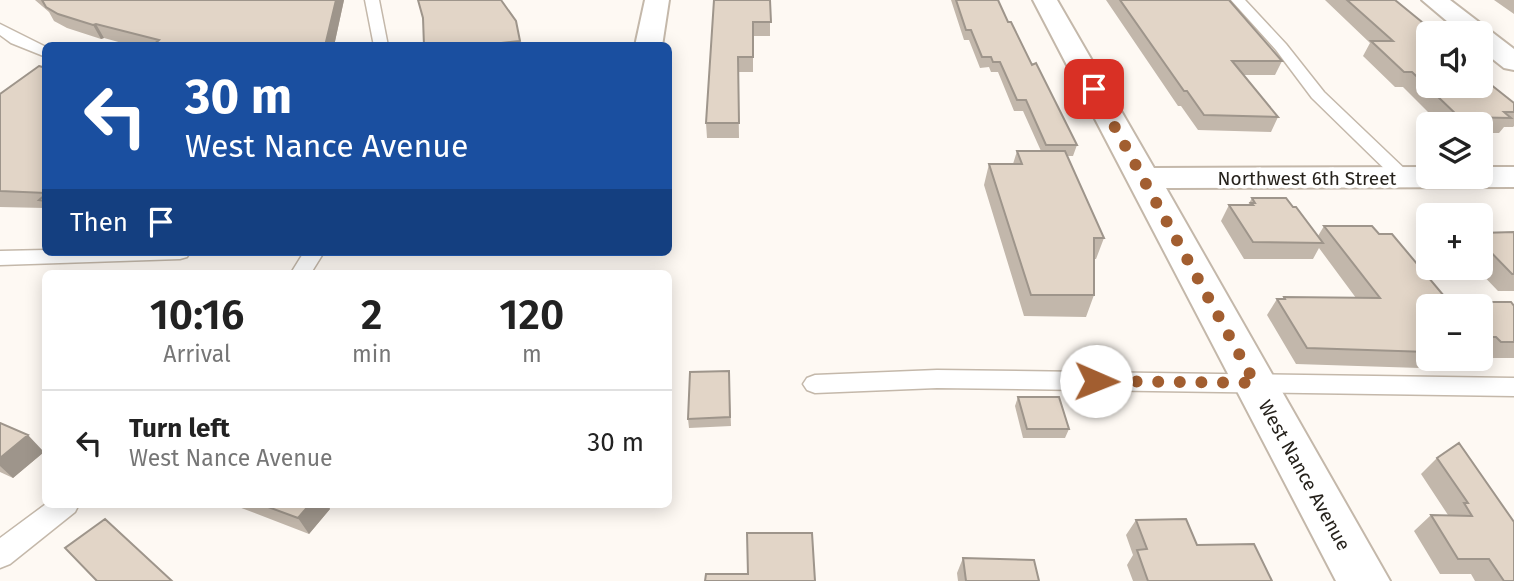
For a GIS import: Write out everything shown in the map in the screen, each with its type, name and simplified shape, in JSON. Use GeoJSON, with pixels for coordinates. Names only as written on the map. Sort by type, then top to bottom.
{"type":"FeatureCollection","features":[{"type":"Feature","properties":{"kind":"street"},"geometry":{"type":"LineString","coordinates":[[649,42],[657,0]]}},
{"type":"Feature","properties":{"kind":"street","name":"West Nance Avenue"},"geometry":{"type":"LineString","coordinates":[[1045,0],[1364,581]]}},
{"type":"Feature","properties":{"kind":"street"},"geometry":{"type":"LineString","coordinates":[[1434,0],[1461,21]]}},
{"type":"Feature","properties":{"kind":"street"},"geometry":{"type":"LineString","coordinates":[[1493,46],[1514,62]]}},
{"type":"Feature","properties":{"kind":"street","name":"Northwest 6th Street"},"geometry":{"type":"LineString","coordinates":[[1143,178],[1514,177]]}},
{"type":"Feature","properties":{"kind":"lane"},"geometry":{"type":"LineString","coordinates":[[372,0],[380,42]]}},
{"type":"Feature","properties":{"kind":"lane"},"geometry":{"type":"LineString","coordinates":[[1238,0],[1281,47],[1318,95],[1402,177]]}},
{"type":"Feature","properties":{"kind":"lane"},"geometry":{"type":"LineString","coordinates":[[0,28],[16,40],[42,51]]}},
{"type":"Feature","properties":{"kind":"lane"},"geometry":{"type":"LineString","coordinates":[[0,258],[60,256]]}},
{"type":"Feature","properties":{"kind":"lane"},"geometry":{"type":"LineString","coordinates":[[815,384],[937,379],[1514,387]]}},
{"type":"Feature","properties":{"kind":"lane"},"geometry":{"type":"LineString","coordinates":[[0,555],[61,508]]}},
{"type":"Feature","properties":{"kind":"building"},"geometry":{"type":"Polygon","coordinates":[[[42,0],[336,0],[326,42],[157,42],[159,40],[93,25],[58,14],[46,7],[42,0]]]}},
{"type":"Feature","properties":{"kind":"building"},"geometry":{"type":"Polygon","coordinates":[[[418,0],[501,0],[516,21],[520,41],[424,42],[423,18],[418,0]]]}},
{"type":"Feature","properties":{"kind":"building"},"geometry":{"type":"Polygon","coordinates":[[[714,0],[770,0],[771,22],[753,22],[753,57],[738,57],[739,123],[706,123],[714,0]]]}},
{"type":"Feature","properties":{"kind":"building"},"geometry":{"type":"Polygon","coordinates":[[[956,0],[998,0],[1032,65],[1036,63],[1077,145],[1046,145],[1026,100],[1017,100],[1000,62],[993,62],[991,57],[982,57],[971,30],[966,30],[956,0]]]}},
{"type":"Feature","properties":{"kind":"building"},"geometry":{"type":"Polygon","coordinates":[[[1120,0],[1229,0],[1282,61],[1232,61],[1278,117],[1204,115],[1120,0]]]}},
{"type":"Feature","properties":{"kind":"building"},"geometry":{"type":"Polygon","coordinates":[[[1347,0],[1395,0],[1421,21],[1416,21],[1416,76],[1412,72],[1404,72],[1371,41],[1393,41],[1347,0]]]}},
{"type":"Feature","properties":{"kind":"building"},"geometry":{"type":"Polygon","coordinates":[[[39,66],[42,67],[42,193],[0,191],[0,94],[39,66]]]}},
{"type":"Feature","properties":{"kind":"building"},"geometry":{"type":"Polygon","coordinates":[[[1493,86],[1514,103],[1514,112],[1504,112],[1511,118],[1493,118],[1493,112],[1454,112],[1439,98],[1493,98],[1493,86]]]}},
{"type":"Feature","properties":{"kind":"building"},"geometry":{"type":"Polygon","coordinates":[[[1017,151],[1065,151],[1104,238],[1094,238],[1094,295],[1031,295],[989,164],[1022,164],[1017,151]]]}},
{"type":"Feature","properties":{"kind":"building"},"geometry":{"type":"Polygon","coordinates":[[[1252,198],[1286,198],[1323,243],[1253,242],[1229,205],[1253,205],[1251,203],[1255,203],[1252,198]]]}},
{"type":"Feature","properties":{"kind":"building"},"geometry":{"type":"Polygon","coordinates":[[[1324,226],[1372,226],[1379,234],[1392,234],[1416,263],[1416,280],[1431,280],[1442,294],[1416,294],[1416,352],[1307,348],[1277,299],[1285,299],[1284,297],[1380,298],[1324,226]]]}},
{"type":"Feature","properties":{"kind":"building"},"geometry":{"type":"Polygon","coordinates":[[[1514,232],[1514,274],[1493,254],[1493,233],[1514,232]]]}},
{"type":"Feature","properties":{"kind":"building"},"geometry":{"type":"Polygon","coordinates":[[[1493,302],[1511,302],[1514,306],[1514,342],[1501,342],[1493,337],[1493,302]]]}},
{"type":"Feature","properties":{"kind":"building"},"geometry":{"type":"Polygon","coordinates":[[[729,371],[730,417],[688,419],[690,372],[729,371]]]}},
{"type":"Feature","properties":{"kind":"building"},"geometry":{"type":"Polygon","coordinates":[[[1018,397],[1059,397],[1069,429],[1027,429],[1018,397]]]}},
{"type":"Feature","properties":{"kind":"building"},"geometry":{"type":"Polygon","coordinates":[[[0,423],[28,435],[0,458],[0,423]]]}},
{"type":"Feature","properties":{"kind":"building"},"geometry":{"type":"Polygon","coordinates":[[[1459,443],[1514,522],[1514,581],[1504,581],[1489,559],[1458,559],[1431,515],[1472,516],[1464,503],[1468,503],[1437,458],[1459,443]]]}},
{"type":"Feature","properties":{"kind":"building"},"geometry":{"type":"Polygon","coordinates":[[[271,508],[307,508],[298,518],[271,508]]]}},
{"type":"Feature","properties":{"kind":"building"},"geometry":{"type":"Polygon","coordinates":[[[105,519],[172,581],[97,581],[65,548],[105,519]]]}},
{"type":"Feature","properties":{"kind":"building"},"geometry":{"type":"Polygon","coordinates":[[[1186,519],[1197,545],[1254,544],[1272,581],[1148,581],[1137,550],[1147,549],[1136,520],[1186,519]]]}},
{"type":"Feature","properties":{"kind":"building"},"geometry":{"type":"Polygon","coordinates":[[[747,533],[812,533],[815,581],[705,581],[706,574],[748,574],[747,533]]]}},
{"type":"Feature","properties":{"kind":"building"},"geometry":{"type":"Polygon","coordinates":[[[963,558],[1034,560],[1039,581],[966,581],[963,558]]]}},
{"type":"Feature","properties":{"kind":"route"},"geometry":{"type":"LineString","coordinates":[[1094,89],[1255,383],[1096,381]]}}]}
